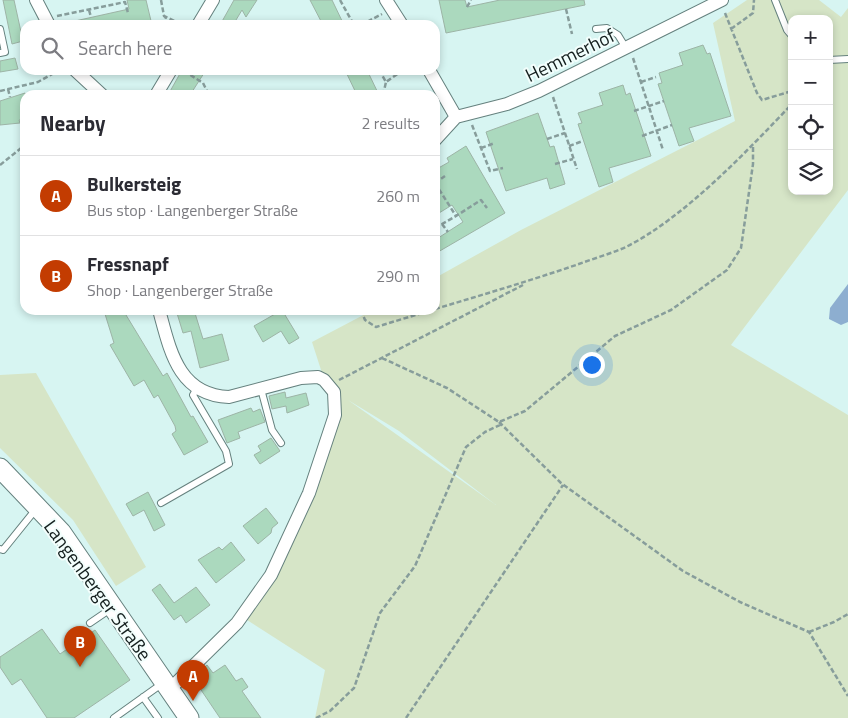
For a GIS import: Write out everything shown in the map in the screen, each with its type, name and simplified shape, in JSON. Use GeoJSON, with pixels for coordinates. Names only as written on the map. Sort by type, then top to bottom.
{"type":"FeatureCollection","features":[{"type":"Feature","properties":{"kind":"main road","name":"Langenberger Straße"},"geometry":{"type":"LineString","coordinates":[[0,468],[61,532],[189,718]]}},
{"type":"Feature","properties":{"kind":"street"},"geometry":{"type":"LineString","coordinates":[[36,0],[46,20]]}},
{"type":"Feature","properties":{"kind":"street"},"geometry":{"type":"LineString","coordinates":[[201,20],[213,0]]}},
{"type":"Feature","properties":{"kind":"street","name":"Hemmerhof"},"geometry":{"type":"LineString","coordinates":[[462,116],[507,104],[549,86],[721,1]]}},
{"type":"Feature","properties":{"kind":"street"},"geometry":{"type":"LineString","coordinates":[[389,4],[399,20]]}},
{"type":"Feature","properties":{"kind":"street"},"geometry":{"type":"LineString","coordinates":[[80,75],[97,90]]}},
{"type":"Feature","properties":{"kind":"street"},"geometry":{"type":"LineString","coordinates":[[159,90],[168,75]]}},
{"type":"Feature","properties":{"kind":"street"},"geometry":{"type":"LineString","coordinates":[[433,75],[462,116],[440,136]]}},
{"type":"Feature","properties":{"kind":"street"},"geometry":{"type":"LineString","coordinates":[[161,315],[178,366],[197,388],[216,396],[229,397],[310,376],[324,380],[329,385],[335,399],[335,415],[309,493],[271,575],[237,623],[166,686]]}},
{"type":"Feature","properties":{"kind":"lane"},"geometry":{"type":"LineString","coordinates":[[775,0],[788,32]]}},
{"type":"Feature","properties":{"kind":"lane"},"geometry":{"type":"LineString","coordinates":[[596,29],[607,28],[618,35],[628,48]]}},
{"type":"Feature","properties":{"kind":"lane"},"geometry":{"type":"LineString","coordinates":[[0,29],[5,52],[0,53]]}},
{"type":"Feature","properties":{"kind":"lane"},"geometry":{"type":"LineString","coordinates":[[833,60],[848,60]]}},
{"type":"Feature","properties":{"kind":"lane"},"geometry":{"type":"LineString","coordinates":[[160,503],[229,464],[226,451],[192,396],[197,388]]}},
{"type":"Feature","properties":{"kind":"lane"},"geometry":{"type":"LineString","coordinates":[[261,389],[272,430],[281,443]]}},
{"type":"Feature","properties":{"kind":"lane"},"geometry":{"type":"LineString","coordinates":[[0,549],[3,550],[37,507]]}},
{"type":"Feature","properties":{"kind":"lane"},"geometry":{"type":"LineString","coordinates":[[90,623],[113,608]]}},
{"type":"Feature","properties":{"kind":"lane"},"geometry":{"type":"LineString","coordinates":[[114,718],[143,697],[166,686]]}},
{"type":"Feature","properties":{"kind":"lane"},"geometry":{"type":"LineString","coordinates":[[143,697],[158,718]]}},
{"type":"Feature","properties":{"kind":"path"},"geometry":{"type":"LineString","coordinates":[[161,0],[166,17],[164,20]]}},
{"type":"Feature","properties":{"kind":"path"},"geometry":{"type":"LineString","coordinates":[[340,0],[351,20]]}},
{"type":"Feature","properties":{"kind":"path"},"geometry":{"type":"LineString","coordinates":[[466,7],[471,0]]}},
{"type":"Feature","properties":{"kind":"path"},"geometry":{"type":"LineString","coordinates":[[730,30],[753,13],[754,0]]}},
{"type":"Feature","properties":{"kind":"path"},"geometry":{"type":"LineString","coordinates":[[721,1],[730,30],[757,93],[762,100],[788,92]]}},
{"type":"Feature","properties":{"kind":"path"},"geometry":{"type":"LineString","coordinates":[[54,20],[125,2],[128,13]]}},
{"type":"Feature","properties":{"kind":"path"},"geometry":{"type":"LineString","coordinates":[[368,20],[389,4]]}},
{"type":"Feature","properties":{"kind":"path"},"geometry":{"type":"LineString","coordinates":[[566,9],[572,34]]}},
{"type":"Feature","properties":{"kind":"path"},"geometry":{"type":"LineString","coordinates":[[89,10],[91,17]]}},
{"type":"Feature","properties":{"kind":"path"},"geometry":{"type":"LineString","coordinates":[[166,17],[172,20]]}},
{"type":"Feature","properties":{"kind":"path"},"geometry":{"type":"LineString","coordinates":[[628,48],[664,150]]}},
{"type":"Feature","properties":{"kind":"path"},"geometry":{"type":"LineString","coordinates":[[0,91],[38,82],[50,75]]}},
{"type":"Feature","properties":{"kind":"path"},"geometry":{"type":"LineString","coordinates":[[190,75],[203,83],[206,90]]}},
{"type":"Feature","properties":{"kind":"path"},"geometry":{"type":"LineString","coordinates":[[382,75],[386,82]]}},
{"type":"Feature","properties":{"kind":"path"},"geometry":{"type":"LineString","coordinates":[[384,90],[386,82],[396,75]]}},
{"type":"Feature","properties":{"kind":"path"},"geometry":{"type":"LineString","coordinates":[[641,82],[656,77]]}},
{"type":"Feature","properties":{"kind":"path"},"geometry":{"type":"LineString","coordinates":[[549,86],[577,169]]}},
{"type":"Feature","properties":{"kind":"path"},"geometry":{"type":"LineString","coordinates":[[8,89],[10,97]]}},
{"type":"Feature","properties":{"kind":"path"},"geometry":{"type":"LineString","coordinates":[[634,111],[664,101]]}},
{"type":"Feature","properties":{"kind":"path"},"geometry":{"type":"LineString","coordinates":[[440,308],[528,282],[625,247],[660,225],[706,188],[753,146],[791,105]]}},
{"type":"Feature","properties":{"kind":"path"},"geometry":{"type":"LineString","coordinates":[[462,116],[481,148],[490,171],[503,168]]}},
{"type":"Feature","properties":{"kind":"path"},"geometry":{"type":"LineString","coordinates":[[642,136],[672,125]]}},
{"type":"Feature","properties":{"kind":"path"},"geometry":{"type":"LineString","coordinates":[[547,139],[565,133]]}},
{"type":"Feature","properties":{"kind":"path"},"geometry":{"type":"LineString","coordinates":[[569,146],[583,141]]}},
{"type":"Feature","properties":{"kind":"path"},"geometry":{"type":"LineString","coordinates":[[481,148],[495,143]]}},
{"type":"Feature","properties":{"kind":"path"},"geometry":{"type":"LineString","coordinates":[[316,718],[330,711],[354,688],[380,613],[416,566],[466,447],[485,432],[525,411],[615,336],[671,310],[727,270],[741,248],[753,164],[753,146]]}},
{"type":"Feature","properties":{"kind":"path"},"geometry":{"type":"LineString","coordinates":[[0,165],[20,149]]}},
{"type":"Feature","properties":{"kind":"path"},"geometry":{"type":"LineString","coordinates":[[555,164],[573,159]]}},
{"type":"Feature","properties":{"kind":"path"},"geometry":{"type":"LineString","coordinates":[[440,180],[445,176]]}},
{"type":"Feature","properties":{"kind":"path"},"geometry":{"type":"LineString","coordinates":[[440,191],[456,216]]}},
{"type":"Feature","properties":{"kind":"path"},"geometry":{"type":"LineString","coordinates":[[448,232],[442,224],[480,200],[487,208]]}},
{"type":"Feature","properties":{"kind":"path"},"geometry":{"type":"LineString","coordinates":[[329,385],[528,282]]}},
{"type":"Feature","properties":{"kind":"path"},"geometry":{"type":"LineString","coordinates":[[363,315],[365,320],[376,327],[417,315]]}},
{"type":"Feature","properties":{"kind":"path"},"geometry":{"type":"LineString","coordinates":[[382,358],[446,388],[501,423],[563,485],[683,570],[740,602],[809,632],[848,696]]}},
{"type":"Feature","properties":{"kind":"path"},"geometry":{"type":"LineString","coordinates":[[406,718],[563,485]]}},
{"type":"Feature","properties":{"kind":"path"},"geometry":{"type":"LineString","coordinates":[[809,632],[848,614]]}},
{"type":"Feature","properties":{"kind":"green space"},"geometry":{"type":"Polygon","coordinates":[[[747,0],[819,0],[841,17],[848,8],[848,190],[731,345],[848,415],[848,718],[315,718],[325,670],[247,620],[338,413],[312,342],[363,315],[440,315],[440,275],[521,230],[735,121],[713,23],[747,0]],[[348,400],[496,505],[399,431],[348,400]]]}},
{"type":"Feature","properties":{"kind":"green space"},"geometry":{"type":"Polygon","coordinates":[[[36,373],[146,567],[116,586],[73,520],[0,448],[0,375],[36,373]]]}},
{"type":"Feature","properties":{"kind":"water"},"geometry":{"type":"Polygon","coordinates":[[[848,284],[848,322],[841,325],[829,319],[830,308],[848,284]]]}},
{"type":"Feature","properties":{"kind":"building"},"geometry":{"type":"Polygon","coordinates":[[[3,0],[14,0],[20,27],[20,42],[12,44],[3,0]]]}},
{"type":"Feature","properties":{"kind":"building"},"geometry":{"type":"Polygon","coordinates":[[[127,0],[146,0],[151,20],[80,20],[129,9],[127,0]]]}},
{"type":"Feature","properties":{"kind":"building"},"geometry":{"type":"Polygon","coordinates":[[[234,0],[257,0],[246,17],[242,10],[236,20],[223,20],[234,0]]]}},
{"type":"Feature","properties":{"kind":"building"},"geometry":{"type":"Polygon","coordinates":[[[310,0],[332,0],[342,20],[320,20],[310,0]]]}},
{"type":"Feature","properties":{"kind":"building"},"geometry":{"type":"Polygon","coordinates":[[[439,0],[465,0],[467,7],[500,0],[584,0],[585,5],[446,33],[439,0]]]}},
{"type":"Feature","properties":{"kind":"building"},"geometry":{"type":"Polygon","coordinates":[[[703,45],[707,54],[710,53],[731,116],[689,128],[694,141],[679,146],[658,84],[662,83],[659,73],[683,65],[679,53],[703,45]]]}},
{"type":"Feature","properties":{"kind":"building"},"geometry":{"type":"Polygon","coordinates":[[[15,58],[18,69],[0,72],[0,61],[15,58]]]}},
{"type":"Feature","properties":{"kind":"building"},"geometry":{"type":"Polygon","coordinates":[[[179,75],[203,75],[193,90],[171,90],[179,75]]]}},
{"type":"Feature","properties":{"kind":"building"},"geometry":{"type":"Polygon","coordinates":[[[347,75],[369,75],[377,90],[355,90],[347,75]]]}},
{"type":"Feature","properties":{"kind":"building"},"geometry":{"type":"Polygon","coordinates":[[[623,85],[626,95],[630,93],[651,156],[609,168],[613,182],[599,187],[578,124],[582,123],[578,113],[603,105],[599,93],[623,85]]]}},
{"type":"Feature","properties":{"kind":"building"},"geometry":{"type":"Polygon","coordinates":[[[20,95],[20,123],[0,125],[0,101],[20,95]]]}},
{"type":"Feature","properties":{"kind":"building"},"geometry":{"type":"Polygon","coordinates":[[[538,113],[550,147],[554,146],[565,184],[550,189],[547,178],[506,191],[486,132],[538,113]]]}},
{"type":"Feature","properties":{"kind":"building"},"geometry":{"type":"Polygon","coordinates":[[[466,146],[505,213],[440,251],[440,237],[463,222],[452,205],[440,212],[440,167],[449,162],[447,158],[466,146]]]}},
{"type":"Feature","properties":{"kind":"building"},"geometry":{"type":"Polygon","coordinates":[[[105,315],[126,315],[163,376],[167,373],[191,417],[193,416],[208,442],[184,455],[172,434],[176,431],[175,426],[158,395],[154,398],[144,380],[134,386],[110,345],[114,343],[105,315]]]}},
{"type":"Feature","properties":{"kind":"building"},"geometry":{"type":"Polygon","coordinates":[[[178,315],[196,315],[203,339],[222,334],[229,360],[200,368],[191,331],[183,333],[178,315]]]}},
{"type":"Feature","properties":{"kind":"building"},"geometry":{"type":"Polygon","coordinates":[[[273,315],[285,315],[299,338],[289,344],[281,331],[263,342],[254,326],[273,315]]]}},
{"type":"Feature","properties":{"kind":"building"},"geometry":{"type":"Polygon","coordinates":[[[285,392],[286,398],[306,393],[309,405],[287,413],[286,406],[272,409],[269,396],[285,392]]]}},
{"type":"Feature","properties":{"kind":"building"},"geometry":{"type":"Polygon","coordinates":[[[251,408],[253,412],[260,409],[265,422],[238,432],[240,438],[227,443],[218,420],[251,408]]]}},
{"type":"Feature","properties":{"kind":"building"},"geometry":{"type":"Polygon","coordinates":[[[271,438],[280,451],[260,464],[254,455],[261,451],[258,446],[271,438]]]}},
{"type":"Feature","properties":{"kind":"building"},"geometry":{"type":"Polygon","coordinates":[[[148,492],[165,525],[154,531],[144,510],[133,516],[126,504],[148,492]]]}},
{"type":"Feature","properties":{"kind":"building"},"geometry":{"type":"Polygon","coordinates":[[[266,508],[278,523],[272,528],[271,533],[258,544],[243,526],[266,508]]]}},
{"type":"Feature","properties":{"kind":"building"},"geometry":{"type":"Polygon","coordinates":[[[231,542],[245,560],[216,583],[198,560],[219,547],[222,550],[231,542]]]}},
{"type":"Feature","properties":{"kind":"building"},"geometry":{"type":"Polygon","coordinates":[[[160,584],[174,603],[196,587],[210,605],[186,623],[181,615],[174,620],[152,590],[160,584]]]}},
{"type":"Feature","properties":{"kind":"building"},"geometry":{"type":"Polygon","coordinates":[[[42,629],[60,654],[95,630],[130,680],[74,718],[47,718],[21,679],[12,685],[0,667],[0,657],[42,629]]]}},
{"type":"Feature","properties":{"kind":"building"},"geometry":{"type":"Polygon","coordinates":[[[207,665],[213,673],[225,665],[236,681],[242,678],[248,687],[242,691],[261,718],[220,718],[193,678],[207,665]]]}},
{"type":"Feature","properties":{"kind":"place","name":"Fressnapf"},"geometry":{"type":"Point","coordinates":[80,667]}},
{"type":"Feature","properties":{"kind":"place","name":"Bulkersteig"},"geometry":{"type":"Point","coordinates":[193,701]}}]}
